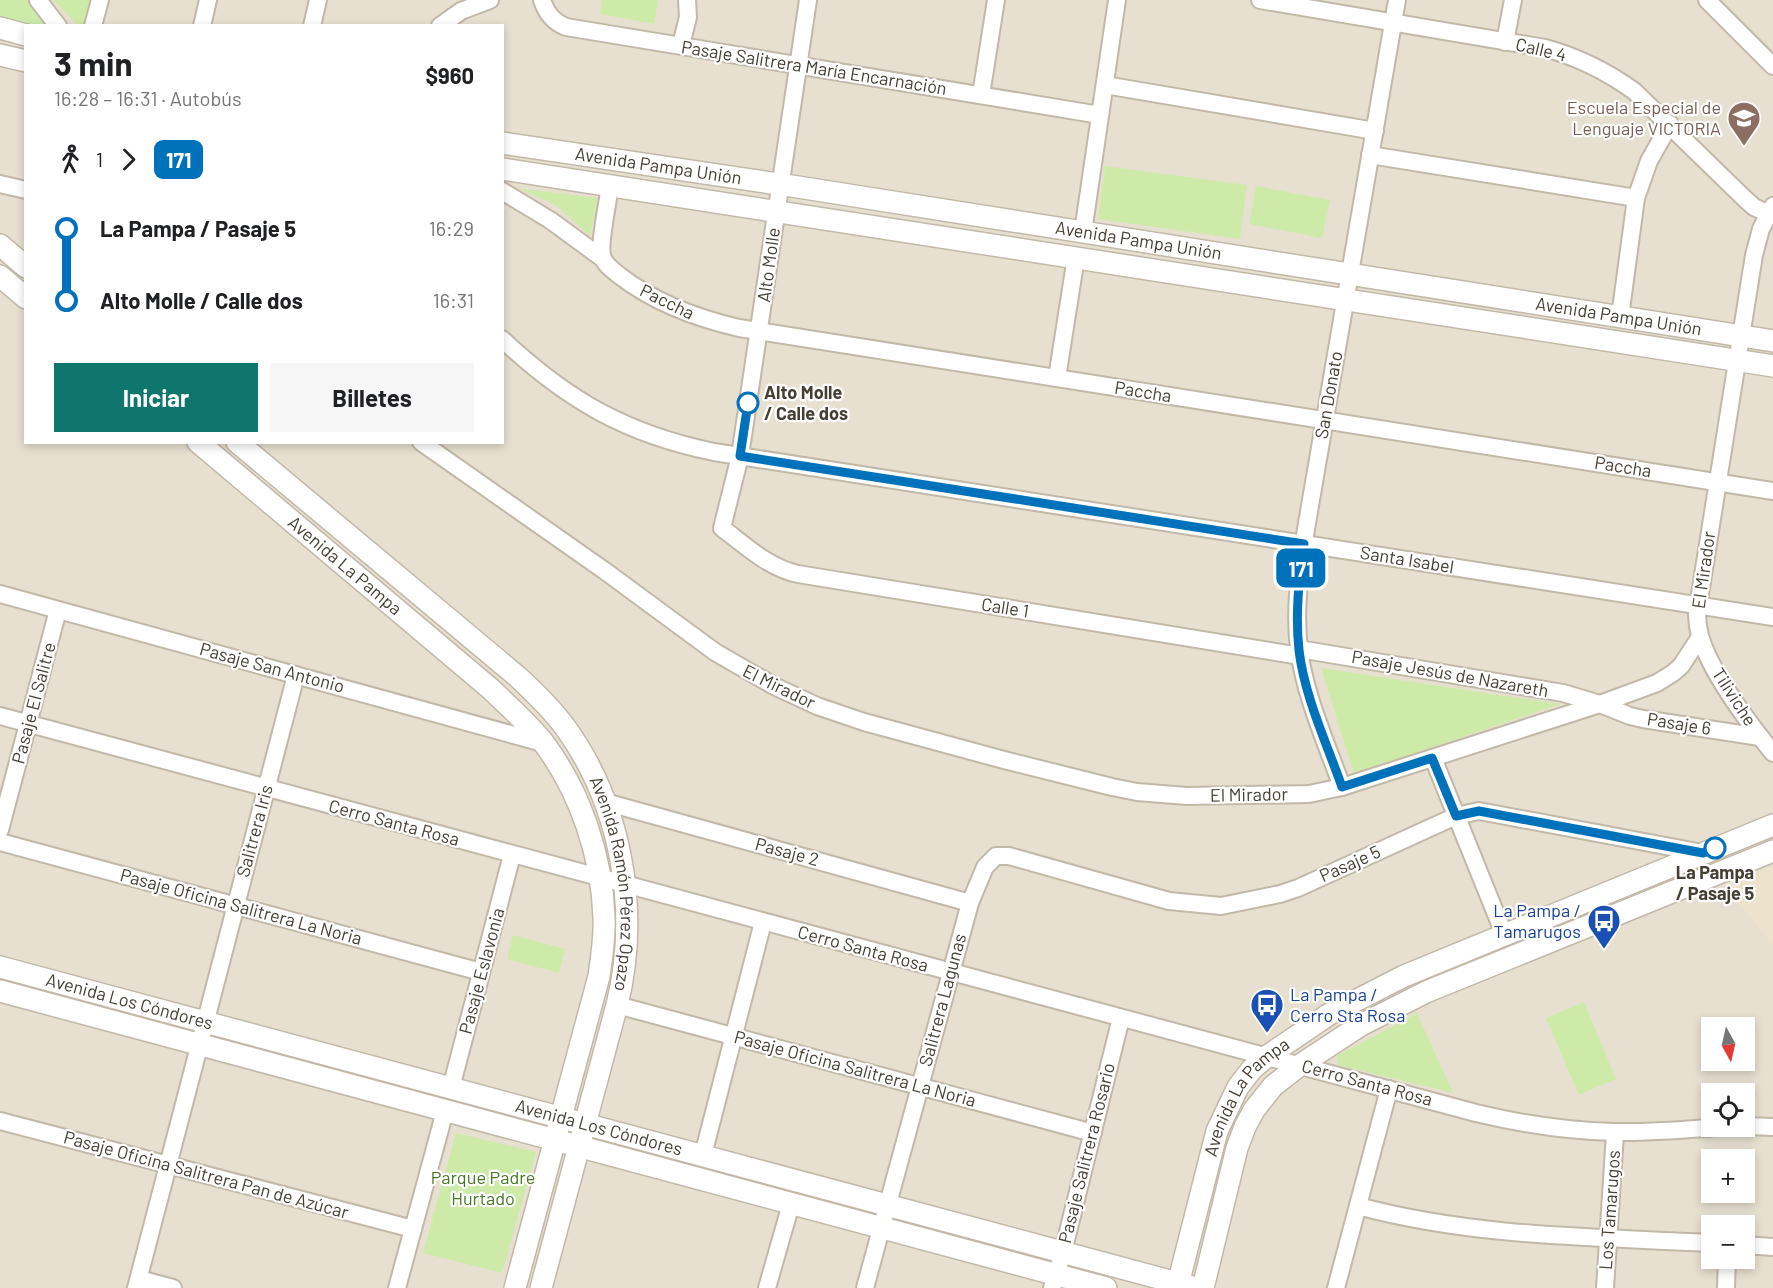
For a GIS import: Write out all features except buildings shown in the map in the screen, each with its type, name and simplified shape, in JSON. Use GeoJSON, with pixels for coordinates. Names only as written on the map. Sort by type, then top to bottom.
{"type":"FeatureCollection","features":[{"type":"Feature","properties":{"kind":"street"},"geometry":{"type":"LineString","coordinates":[[38,0],[56,24]]}},
{"type":"Feature","properties":{"kind":"street"},"geometry":{"type":"LineString","coordinates":[[94,24],[100,0]]}},
{"type":"Feature","properties":{"kind":"street"},"geometry":{"type":"LineString","coordinates":[[202,24],[208,0]]}},
{"type":"Feature","properties":{"kind":"street"},"geometry":{"type":"LineString","coordinates":[[312,24],[318,0]]}},
{"type":"Feature","properties":{"kind":"street"},"geometry":{"type":"LineString","coordinates":[[442,24],[470,3],[490,0]]}},
{"type":"Feature","properties":{"kind":"street","name":"Pasaje Salitrera María Encarnación"},"geometry":{"type":"LineString","coordinates":[[542,0],[546,12],[558,24],[566,27],[1100,115]]}},
{"type":"Feature","properties":{"kind":"street"},"geometry":{"type":"LineString","coordinates":[[681,45],[688,17],[687,0]]}},
{"type":"Feature","properties":{"kind":"street","name":"Alto Molle"},"geometry":{"type":"LineString","coordinates":[[722,528],[740,456],[808,0]]}},
{"type":"Feature","properties":{"kind":"street"},"geometry":{"type":"LineString","coordinates":[[981,96],[996,0]]}},
{"type":"Feature","properties":{"kind":"street"},"geometry":{"type":"LineString","coordinates":[[1083,232],[1117,0]]}},
{"type":"Feature","properties":{"kind":"street","name":"Calle 4"},"geometry":{"type":"LineString","coordinates":[[1260,0],[1545,48],[1565,54],[1603,70],[1634,91],[1744,198],[1755,207],[1771,212]]}},
{"type":"Feature","properties":{"kind":"street","name":"San Donato"},"geometry":{"type":"LineString","coordinates":[[1342,787],[1308,691],[1299,652],[1297,606],[1304,544],[1397,0]]}},
{"type":"Feature","properties":{"kind":"street"},"geometry":{"type":"LineString","coordinates":[[1505,42],[1513,0]]}},
{"type":"Feature","properties":{"kind":"street"},"geometry":{"type":"LineString","coordinates":[[1707,0],[1773,66]]}},
{"type":"Feature","properties":{"kind":"street"},"geometry":{"type":"LineString","coordinates":[[0,28],[24,34]]}},
{"type":"Feature","properties":{"kind":"street"},"geometry":{"type":"LineString","coordinates":[[0,55],[24,61]]}},
{"type":"Feature","properties":{"kind":"street"},"geometry":{"type":"LineString","coordinates":[[1105,85],[1375,131]]}},
{"type":"Feature","properties":{"kind":"street"},"geometry":{"type":"LineString","coordinates":[[1620,317],[1636,198],[1649,161],[1670,124]]}},
{"type":"Feature","properties":{"kind":"street","name":"Avenida Pampa Unión"},"geometry":{"type":"LineString","coordinates":[[504,143],[781,184],[1773,341]]}},
{"type":"Feature","properties":{"kind":"street"},"geometry":{"type":"LineString","coordinates":[[1370,155],[1636,198]]}},
{"type":"Feature","properties":{"kind":"street","name":"Avenida Pampa Unión"},"geometry":{"type":"LineString","coordinates":[[504,169],[1773,366]]}},
{"type":"Feature","properties":{"kind":"street"},"geometry":{"type":"LineString","coordinates":[[0,184],[24,190]]}},
{"type":"Feature","properties":{"kind":"street"},"geometry":{"type":"LineString","coordinates":[[602,258],[601,248],[610,186]]}},
{"type":"Feature","properties":{"kind":"street","name":"Paccha"},"geometry":{"type":"LineString","coordinates":[[504,192],[550,220],[642,291],[680,311],[719,324],[1773,491]]}},
{"type":"Feature","properties":{"kind":"street","name":"El Mirador"},"geometry":{"type":"LineString","coordinates":[[424,444],[605,571],[715,652],[774,686],[817,706],[864,722],[1004,760],[1137,792],[1187,796],[1309,794],[1342,787],[1600,704],[1657,683],[1681,666],[1700,637],[1698,605],[1740,336],[1757,242],[1771,212]]}},
{"type":"Feature","properties":{"kind":"street"},"geometry":{"type":"LineString","coordinates":[[0,245],[24,265]]}},
{"type":"Feature","properties":{"kind":"street"},"geometry":{"type":"LineString","coordinates":[[1057,378],[1076,257]]}},
{"type":"Feature","properties":{"kind":"street"},"geometry":{"type":"LineString","coordinates":[[0,276],[24,295]]}},
{"type":"Feature","properties":{"kind":"street","name":"Santa Isabel"},"geometry":{"type":"LineString","coordinates":[[504,341],[548,379],[614,420],[663,440],[688,447],[1773,617]]}},
{"type":"Feature","properties":{"kind":"street","name":"Avenida La Pampa"},"geometry":{"type":"LineString","coordinates":[[200,444],[492,690]]}},
{"type":"Feature","properties":{"kind":"street","name":"Avenida La Pampa"},"geometry":{"type":"LineString","coordinates":[[239,444],[518,677]]}},
{"type":"Feature","properties":{"kind":"street","name":"Calle 1"},"geometry":{"type":"LineString","coordinates":[[722,528],[771,564],[798,574],[1299,652]]}},
{"type":"Feature","properties":{"kind":"street","name":"Pasaje San Antonio"},"geometry":{"type":"LineString","coordinates":[[0,594],[543,743]]}},
{"type":"Feature","properties":{"kind":"street","name":"Pasaje El Salitre"},"geometry":{"type":"LineString","coordinates":[[0,830],[58,610]]}},
{"type":"Feature","properties":{"kind":"street","name":"Tiliviche"},"geometry":{"type":"LineString","coordinates":[[1700,637],[1725,686],[1773,753]]}},
{"type":"Feature","properties":{"kind":"street","name":"Pasaje Jesús de Nazareth"},"geometry":{"type":"LineString","coordinates":[[1299,652],[1563,693],[1600,704]]}},
{"type":"Feature","properties":{"kind":"street","name":"Salitrera Iris"},"geometry":{"type":"LineString","coordinates":[[200,1045],[296,675]]}},
{"type":"Feature","properties":{"kind":"street","name":"Avenida Ramón Pérez Opazo"},"geometry":{"type":"LineString","coordinates":[[518,677],[537,694],[564,726],[587,762],[605,802],[618,844],[625,885],[628,930],[627,952],[617,1005],[540,1288]]}},
{"type":"Feature","properties":{"kind":"street","name":"Avenida Ramón Pérez Opazo"},"geometry":{"type":"LineString","coordinates":[[492,690],[543,743],[578,804],[593,845],[601,879],[604,908],[604,938],[599,976],[515,1288]]}},
{"type":"Feature","properties":{"kind":"street","name":"Pasaje 6"},"geometry":{"type":"LineString","coordinates":[[1600,704],[1643,719],[1760,737]]}},
{"type":"Feature","properties":{"kind":"street","name":"Cerro Santa Rosa"},"geometry":{"type":"LineString","coordinates":[[0,716],[1509,1121],[1578,1131],[1615,1132],[1701,1128]]}},
{"type":"Feature","properties":{"kind":"street"},"geometry":{"type":"LineString","coordinates":[[1432,758],[1504,934]]}},
{"type":"Feature","properties":{"kind":"street","name":"Pasaje 2"},"geometry":{"type":"LineString","coordinates":[[605,802],[970,903]]}},
{"type":"Feature","properties":{"kind":"street","name":"Pasaje 5"},"geometry":{"type":"LineString","coordinates":[[996,856],[1009,856],[1169,901],[1221,906],[1298,888],[1456,816],[1479,811],[1703,853]]}},
{"type":"Feature","properties":{"kind":"street","name":"Avenida La Pampa"},"geometry":{"type":"LineString","coordinates":[[1184,1286],[1217,1131],[1238,1087],[1252,1069],[1266,1057],[1328,1015],[1378,987],[1773,825]]}},
{"type":"Feature","properties":{"kind":"street","name":"Pasaje Oficina Salitrera La Noria"},"geometry":{"type":"LineString","coordinates":[[0,842],[481,972]]}},
{"type":"Feature","properties":{"kind":"street","name":"Avenida La Pampa"},"geometry":{"type":"LineString","coordinates":[[1203,1288],[1237,1148],[1245,1126],[1263,1098],[1286,1075],[1362,1025],[1426,992],[1773,851]]}},
{"type":"Feature","properties":{"kind":"street","name":"Pasaje Eslavonia"},"geometry":{"type":"LineString","coordinates":[[451,1088],[512,855]]}},
{"type":"Feature","properties":{"kind":"street","name":"Salitrera Lagunas"},"geometry":{"type":"LineString","coordinates":[[865,1288],[970,903],[985,867],[996,856]]}},
{"type":"Feature","properties":{"kind":"street"},"geometry":{"type":"LineString","coordinates":[[703,1155],[763,922]]}},
{"type":"Feature","properties":{"kind":"street","name":"Avenida Los Cóndores"},"geometry":{"type":"LineString","coordinates":[[0,966],[1184,1286]]}},
{"type":"Feature","properties":{"kind":"street","name":"Avenida Los Cóndores"},"geometry":{"type":"LineString","coordinates":[[0,991],[881,1228],[1054,1281],[1106,1288]]}},
{"type":"Feature","properties":{"kind":"street","name":"Pasaje Oficina Salitrera La Noria"},"geometry":{"type":"LineString","coordinates":[[617,1005],[1093,1133]]}},
{"type":"Feature","properties":{"kind":"street","name":"Pasaje Salitrera Rosario"},"geometry":{"type":"LineString","coordinates":[[1054,1281],[1121,1018]]}},
{"type":"Feature","properties":{"kind":"street"},"geometry":{"type":"LineString","coordinates":[[173,1288],[137,1283],[200,1045]]}},
{"type":"Feature","properties":{"kind":"street"},"geometry":{"type":"LineString","coordinates":[[1336,1288],[1389,1089]]}},
{"type":"Feature","properties":{"kind":"street"},"geometry":{"type":"LineString","coordinates":[[397,1288],[445,1111]]}},
{"type":"Feature","properties":{"kind":"street","name":"Pasaje Oficina Salitrera Pan de Azúcar"},"geometry":{"type":"LineString","coordinates":[[0,1120],[413,1229]]}},
{"type":"Feature","properties":{"kind":"street"},"geometry":{"type":"LineString","coordinates":[[1755,1126],[1773,1125]]}},
{"type":"Feature","properties":{"kind":"street","name":"Los Tamarugos"},"geometry":{"type":"LineString","coordinates":[[1605,1288],[1615,1132]]}},
{"type":"Feature","properties":{"kind":"street"},"geometry":{"type":"LineString","coordinates":[[767,1288],[790,1204]]}},
{"type":"Feature","properties":{"kind":"street"},"geometry":{"type":"LineString","coordinates":[[1358,1206],[1414,1220],[1480,1230],[1701,1242]]}},
{"type":"Feature","properties":{"kind":"street"},"geometry":{"type":"LineString","coordinates":[[1755,1246],[1773,1247]]}},
{"type":"Feature","properties":{"kind":"street"},"geometry":{"type":"LineString","coordinates":[[1726,1288],[1727,1269]]}},
{"type":"Feature","properties":{"kind":"shaded area"},"geometry":{"type":"Polygon","coordinates":[[[0,0],[1773,0],[1773,1288],[0,1288],[0,0]]]}},
{"type":"Feature","properties":{"kind":"shaded area"},"geometry":{"type":"Polygon","coordinates":[[[1773,866],[1773,946],[1725,885],[1750,875],[1752,877],[1773,866]]]}},
{"type":"Feature","properties":{"kind":"green space"},"geometry":{"type":"Polygon","coordinates":[[[0,0],[28,0],[43,24],[24,25],[0,19],[0,0]]]}},
{"type":"Feature","properties":{"kind":"green space"},"geometry":{"type":"Polygon","coordinates":[[[53,0],[92,0],[86,24],[77,24],[53,0]]]}},
{"type":"Feature","properties":{"kind":"green space"},"geometry":{"type":"Polygon","coordinates":[[[602,0],[658,0],[654,24],[600,14],[602,0]]]}},
{"type":"Feature","properties":{"kind":"green space"},"geometry":{"type":"Polygon","coordinates":[[[1105,166],[1247,185],[1240,239],[1098,219],[1105,166]]]}},
{"type":"Feature","properties":{"kind":"green space"},"geometry":{"type":"Polygon","coordinates":[[[1256,186],[1330,200],[1322,238],[1249,224],[1256,186]]]}},
{"type":"Feature","properties":{"kind":"green space"},"geometry":{"type":"Polygon","coordinates":[[[517,188],[598,198],[590,236],[556,205],[517,188]]]}},
{"type":"Feature","properties":{"kind":"green space"},"geometry":{"type":"Polygon","coordinates":[[[1321,668],[1560,704],[1354,774],[1321,668]]]}},
{"type":"Feature","properties":{"kind":"green space"},"geometry":{"type":"Polygon","coordinates":[[[513,935],[565,949],[559,973],[507,959],[513,935]]]}},
{"type":"Feature","properties":{"kind":"green space"},"geometry":{"type":"Polygon","coordinates":[[[1584,1002],[1616,1079],[1579,1095],[1546,1018],[1584,1002]]]}},
{"type":"Feature","properties":{"kind":"green space"},"geometry":{"type":"Polygon","coordinates":[[[1417,1013],[1453,1093],[1338,1065],[1337,1056],[1417,1013]]]}},
{"type":"Feature","properties":{"kind":"green space","name":"Parque Padre Hurtado"},"geometry":{"type":"Polygon","coordinates":[[[456,1133],[536,1152],[502,1273],[423,1253],[456,1133]]]}},
{"type":"Feature","properties":{"kind":"bus line","name":"171"},"geometry":{"type":"LineString","coordinates":[[748,403],[740,456],[1304,544],[1297,606],[1300,656],[1308,691],[1342,787],[1432,758],[1456,816],[1479,811],[1703,853],[1715,848]]}},
{"type":"Feature","properties":{"kind":"place","name":"Escuela Especial de Lenguaje VICTORIA"},"geometry":{"type":"Point","coordinates":[1744,147]}},
{"type":"Feature","properties":{"kind":"place","name":"Alto Molle / Calle dos"},"geometry":{"type":"Point","coordinates":[748,403]}},
{"type":"Feature","properties":{"kind":"place","name":"La Pampa / Pasaje 5"},"geometry":{"type":"Point","coordinates":[1715,848]}},
{"type":"Feature","properties":{"kind":"place","name":"La Pampa / Tamarugos"},"geometry":{"type":"Point","coordinates":[1604,950]}},
{"type":"Feature","properties":{"kind":"place","name":"La Pampa / Cerro Sta Rosa"},"geometry":{"type":"Point","coordinates":[1267,1034]}}]}
